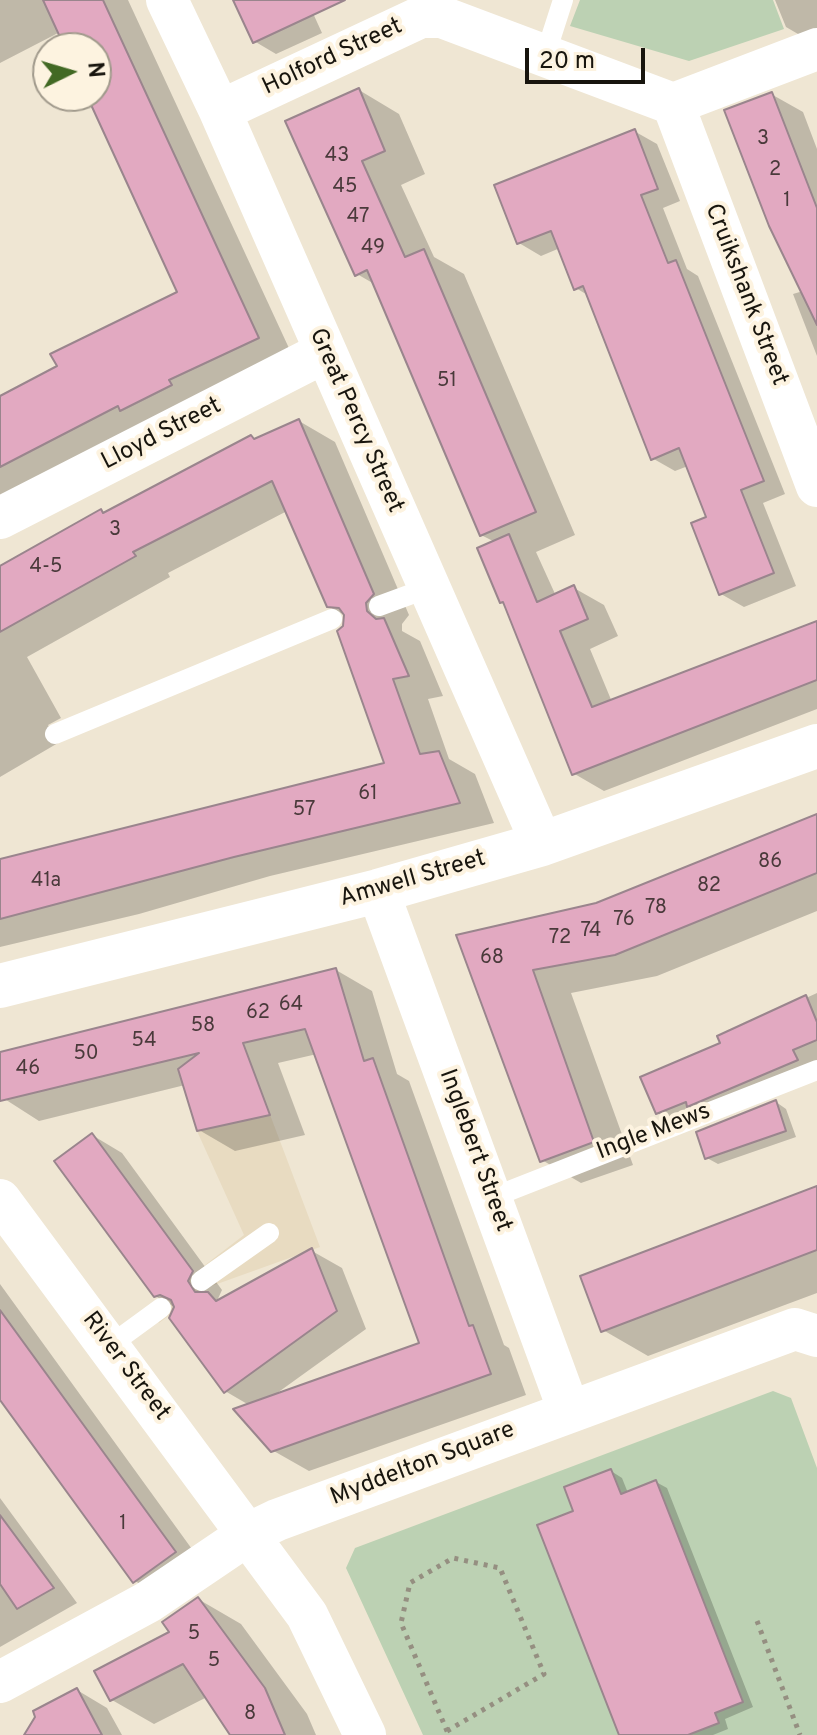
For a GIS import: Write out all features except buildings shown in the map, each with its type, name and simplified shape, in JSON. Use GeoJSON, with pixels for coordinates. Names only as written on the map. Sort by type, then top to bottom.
{"type":"FeatureCollection","features":[{"type":"Feature","properties":{"kind":"street","name":"Great Percy Street"},"geometry":{"type":"LineString","coordinates":[[167,0],[220,111],[542,844]]}},
{"type":"Feature","properties":{"kind":"street","name":"Holford Street"},"geometry":{"type":"LineString","coordinates":[[220,111],[421,17],[442,17],[673,104]]}},
{"type":"Feature","properties":{"kind":"street"},"geometry":{"type":"LineString","coordinates":[[673,104],[817,49]]}},
{"type":"Feature","properties":{"kind":"street","name":"Cruikshank Street"},"geometry":{"type":"LineString","coordinates":[[673,104],[817,486]]}},
{"type":"Feature","properties":{"kind":"street","name":"Lloyd Street"},"geometry":{"type":"LineString","coordinates":[[0,518],[325,352]]}},
{"type":"Feature","properties":{"kind":"street","name":"Amwell Street"},"geometry":{"type":"LineString","coordinates":[[0,986],[378,891],[542,844],[817,746]]}},
{"type":"Feature","properties":{"kind":"street","name":"Inglebert Street"},"geometry":{"type":"LineString","coordinates":[[378,891],[569,1411]]}},
{"type":"Feature","properties":{"kind":"street","name":"River Street"},"geometry":{"type":"LineString","coordinates":[[0,1200],[250,1533]]}},
{"type":"Feature","properties":{"kind":"street","name":"Myddelton Square"},"geometry":{"type":"LineString","coordinates":[[2,1674],[148,1602],[250,1533],[281,1518],[795,1329],[817,1336]]}},
{"type":"Feature","properties":{"kind":"street"},"geometry":{"type":"LineString","coordinates":[[250,1533],[307,1615],[365,1735]]}},
{"type":"Feature","properties":{"kind":"lane"},"geometry":{"type":"LineString","coordinates":[[545,56],[563,0]]}},
{"type":"Feature","properties":{"kind":"lane"},"geometry":{"type":"LineString","coordinates":[[379,606],[428,588]]}},
{"type":"Feature","properties":{"kind":"lane"},"geometry":{"type":"LineString","coordinates":[[55,734],[332,619]]}},
{"type":"Feature","properties":{"kind":"lane","name":"Ingle Mews"},"geometry":{"type":"LineString","coordinates":[[491,1198],[817,1070]]}},
{"type":"Feature","properties":{"kind":"lane"},"geometry":{"type":"LineString","coordinates":[[201,1281],[269,1233]]}},
{"type":"Feature","properties":{"kind":"lane"},"geometry":{"type":"LineString","coordinates":[[109,1346],[161,1308]]}},
{"type":"Feature","properties":{"kind":"path"},"geometry":{"type":"LineString","coordinates":[[453,1558],[500,1568],[544,1674],[448,1733],[401,1623],[410,1583],[453,1558]]}},
{"type":"Feature","properties":{"kind":"path"},"geometry":{"type":"LineString","coordinates":[[757,1621],[800,1735]]}},
{"type":"Feature","properties":{"kind":"shaded area"},"geometry":{"type":"Polygon","coordinates":[[[260,1088],[320,1247],[206,1288],[159,1323],[148,1309],[244,1235],[188,1104],[260,1088]]]}},
{"type":"Feature","properties":{"kind":"green space"},"geometry":{"type":"Polygon","coordinates":[[[580,0],[773,0],[784,29],[689,61],[570,26],[580,0]]]}},
{"type":"Feature","properties":{"kind":"green space"},"geometry":{"type":"Polygon","coordinates":[[[773,1391],[791,1398],[817,1468],[817,1735],[423,1735],[346,1568],[355,1548],[773,1391]]]}}]}
